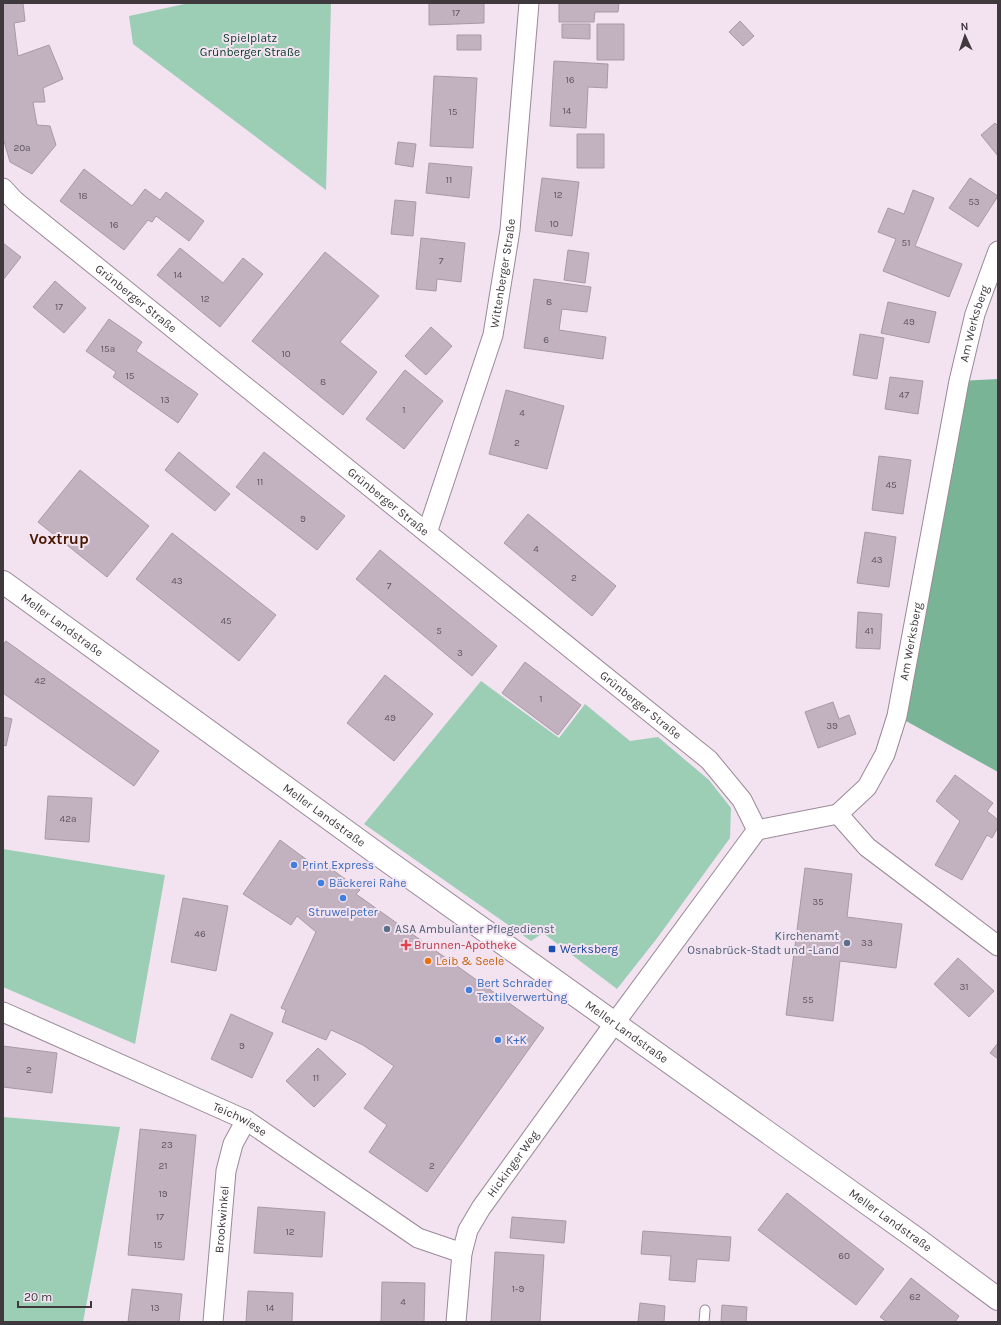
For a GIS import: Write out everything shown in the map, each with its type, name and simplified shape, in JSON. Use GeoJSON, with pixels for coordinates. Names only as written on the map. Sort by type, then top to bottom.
{"type":"FeatureCollection","features":[{"type":"Feature","properties":{"kind":"street","name":"Wittenberger Straße"},"geometry":{"type":"LineString","coordinates":[[427,533],[494,335],[510,230],[529,3]]}},
{"type":"Feature","properties":{"kind":"street","name":"Grünberger Straße"},"geometry":{"type":"LineString","coordinates":[[3,188],[15,201],[709,760],[742,800],[757,830]]}},
{"type":"Feature","properties":{"kind":"street","name":"Am Werksberg"},"geometry":{"type":"LineString","coordinates":[[838,814],[867,787],[885,754],[897,716],[959,381],[975,314],[998,251]]}},
{"type":"Feature","properties":{"kind":"street","name":"Meller Landstraße"},"geometry":{"type":"LineString","coordinates":[[3,582],[614,1024],[910,1234],[998,1299]]}},
{"type":"Feature","properties":{"kind":"street"},"geometry":{"type":"LineString","coordinates":[[614,1024],[757,830],[838,814],[867,847],[998,946]]}},
{"type":"Feature","properties":{"kind":"street","name":"Teichwiese"},"geometry":{"type":"LineString","coordinates":[[3,1012],[246,1120],[418,1238],[462,1253]]}},
{"type":"Feature","properties":{"kind":"street","name":"Hickinger Weg"},"geometry":{"type":"LineString","coordinates":[[456,1322],[462,1253],[468,1230],[481,1208],[614,1024]]}},
{"type":"Feature","properties":{"kind":"street","name":"Brookwinkel"},"geometry":{"type":"LineString","coordinates":[[212,1322],[226,1171],[233,1144],[246,1120]]}},
{"type":"Feature","properties":{"kind":"lane"},"geometry":{"type":"LineString","coordinates":[[704,1322],[705,1310]]}},
{"type":"Feature","properties":{"kind":"green space","name":"Spielplatz Grünberger Straße"},"geometry":{"type":"Polygon","coordinates":[[[189,3],[331,3],[326,190],[133,44],[129,16],[189,3]]]}},
{"type":"Feature","properties":{"kind":"green space"},"geometry":{"type":"Polygon","coordinates":[[[998,379],[998,772],[897,716],[959,381],[998,379]]]}},
{"type":"Feature","properties":{"kind":"green space"},"geometry":{"type":"Polygon","coordinates":[[[481,681],[559,738],[585,704],[630,741],[658,737],[709,780],[731,808],[730,838],[658,937],[617,989],[543,933],[531,941],[364,824],[481,681]]]}},
{"type":"Feature","properties":{"kind":"green space"},"geometry":{"type":"Polygon","coordinates":[[[3,849],[165,875],[135,1044],[3,987],[3,849]]]}},
{"type":"Feature","properties":{"kind":"green space"},"geometry":{"type":"Polygon","coordinates":[[[3,1117],[120,1127],[83,1322],[3,1322],[3,1117]]]}},
{"type":"Feature","properties":{"kind":"building"},"geometry":{"type":"Polygon","coordinates":[[[3,3],[23,3],[25,21],[14,23],[18,56],[49,45],[63,79],[43,88],[45,102],[33,102],[37,125],[50,126],[56,145],[32,174],[10,162],[3,138],[3,3]]]}},
{"type":"Feature","properties":{"kind":"building"},"geometry":{"type":"Polygon","coordinates":[[[429,3],[484,3],[484,23],[429,25],[429,3]]]}},
{"type":"Feature","properties":{"kind":"building"},"geometry":{"type":"Polygon","coordinates":[[[559,3],[619,3],[618,12],[595,12],[594,22],[559,22],[559,3]]]}},
{"type":"Feature","properties":{"kind":"building"},"geometry":{"type":"Polygon","coordinates":[[[740,21],[754,36],[743,46],[729,32],[740,21]]]}},
{"type":"Feature","properties":{"kind":"building"},"geometry":{"type":"Polygon","coordinates":[[[562,24],[590,24],[590,39],[562,38],[562,24]]]}},
{"type":"Feature","properties":{"kind":"building"},"geometry":{"type":"Polygon","coordinates":[[[597,24],[624,24],[624,60],[597,60],[597,24]]]}},
{"type":"Feature","properties":{"kind":"building"},"geometry":{"type":"Polygon","coordinates":[[[457,35],[481,35],[481,50],[457,50],[457,35]]]}},
{"type":"Feature","properties":{"kind":"building"},"geometry":{"type":"Polygon","coordinates":[[[554,61],[608,64],[607,88],[588,87],[586,128],[550,126],[554,61]]]}},
{"type":"Feature","properties":{"kind":"building"},"geometry":{"type":"Polygon","coordinates":[[[434,76],[477,78],[473,148],[430,146],[434,76]]]}},
{"type":"Feature","properties":{"kind":"building"},"geometry":{"type":"Polygon","coordinates":[[[995,123],[998,126],[998,156],[981,135],[995,123]]]}},
{"type":"Feature","properties":{"kind":"building"},"geometry":{"type":"Polygon","coordinates":[[[577,134],[604,134],[604,168],[577,168],[577,134]]]}},
{"type":"Feature","properties":{"kind":"building"},"geometry":{"type":"Polygon","coordinates":[[[398,142],[416,144],[413,167],[395,164],[398,142]]]}},
{"type":"Feature","properties":{"kind":"building"},"geometry":{"type":"Polygon","coordinates":[[[429,163],[472,167],[469,198],[426,193],[429,163]]]}},
{"type":"Feature","properties":{"kind":"building"},"geometry":{"type":"Polygon","coordinates":[[[84,169],[132,206],[145,189],[160,200],[166,192],[204,221],[189,241],[156,216],[152,222],[148,220],[124,250],[60,201],[84,169]]]}},
{"type":"Feature","properties":{"kind":"building"},"geometry":{"type":"Polygon","coordinates":[[[542,178],[579,182],[572,236],[535,231],[542,178]]]}},
{"type":"Feature","properties":{"kind":"building"},"geometry":{"type":"Polygon","coordinates":[[[970,178],[998,196],[978,227],[949,208],[970,178]]]}},
{"type":"Feature","properties":{"kind":"building"},"geometry":{"type":"Polygon","coordinates":[[[913,190],[934,198],[915,246],[962,264],[949,297],[883,271],[896,239],[878,232],[888,208],[904,214],[913,190]]]}},
{"type":"Feature","properties":{"kind":"building"},"geometry":{"type":"Polygon","coordinates":[[[395,200],[416,202],[413,236],[391,234],[395,200]]]}},
{"type":"Feature","properties":{"kind":"building"},"geometry":{"type":"Polygon","coordinates":[[[421,238],[465,243],[461,282],[437,279],[436,291],[416,289],[421,238]]]}},
{"type":"Feature","properties":{"kind":"building"},"geometry":{"type":"Polygon","coordinates":[[[3,243],[21,257],[3,280],[3,243]]]}},
{"type":"Feature","properties":{"kind":"building"},"geometry":{"type":"Polygon","coordinates":[[[180,248],[223,283],[243,258],[263,274],[220,327],[157,275],[180,248]]]}},
{"type":"Feature","properties":{"kind":"building"},"geometry":{"type":"Polygon","coordinates":[[[568,250],[589,253],[585,283],[564,280],[568,250]]]}},
{"type":"Feature","properties":{"kind":"building"},"geometry":{"type":"Polygon","coordinates":[[[325,252],[379,296],[340,342],[377,372],[343,415],[252,341],[325,252]]]}},
{"type":"Feature","properties":{"kind":"building"},"geometry":{"type":"Polygon","coordinates":[[[534,279],[591,287],[587,312],[562,309],[559,330],[606,337],[603,359],[524,348],[534,279]]]}},
{"type":"Feature","properties":{"kind":"building"},"geometry":{"type":"Polygon","coordinates":[[[55,281],[86,308],[64,333],[33,307],[55,281]]]}},
{"type":"Feature","properties":{"kind":"building"},"geometry":{"type":"Polygon","coordinates":[[[888,302],[936,312],[929,343],[881,333],[888,302]]]}},
{"type":"Feature","properties":{"kind":"building"},"geometry":{"type":"Polygon","coordinates":[[[109,319],[142,342],[136,351],[198,394],[178,423],[113,377],[116,372],[86,351],[109,319]]]}},
{"type":"Feature","properties":{"kind":"building"},"geometry":{"type":"Polygon","coordinates":[[[431,327],[452,346],[426,375],[405,356],[431,327]]]}},
{"type":"Feature","properties":{"kind":"building"},"geometry":{"type":"Polygon","coordinates":[[[860,334],[884,338],[877,379],[853,375],[860,334]]]}},
{"type":"Feature","properties":{"kind":"building"},"geometry":{"type":"Polygon","coordinates":[[[405,370],[443,401],[404,449],[366,419],[405,370]]]}},
{"type":"Feature","properties":{"kind":"building"},"geometry":{"type":"Polygon","coordinates":[[[890,377],[923,381],[918,414],[885,409],[890,377]]]}},
{"type":"Feature","properties":{"kind":"building"},"geometry":{"type":"Polygon","coordinates":[[[506,390],[564,406],[547,469],[489,454],[506,390]]]}},
{"type":"Feature","properties":{"kind":"building"},"geometry":{"type":"Polygon","coordinates":[[[179,452],[230,494],[215,511],[165,470],[179,452]]]}},
{"type":"Feature","properties":{"kind":"building"},"geometry":{"type":"Polygon","coordinates":[[[264,452],[345,516],[317,550],[236,487],[264,452]]]}},
{"type":"Feature","properties":{"kind":"building"},"geometry":{"type":"Polygon","coordinates":[[[879,456],[911,460],[903,514],[872,510],[879,456]]]}},
{"type":"Feature","properties":{"kind":"building"},"geometry":{"type":"Polygon","coordinates":[[[80,470],[149,526],[107,577],[38,522],[80,470]]]}},
{"type":"Feature","properties":{"kind":"building"},"geometry":{"type":"Polygon","coordinates":[[[528,514],[616,586],[592,616],[504,543],[528,514]]]}},
{"type":"Feature","properties":{"kind":"building"},"geometry":{"type":"Polygon","coordinates":[[[865,532],[896,537],[889,587],[857,583],[865,532]]]}},
{"type":"Feature","properties":{"kind":"building"},"geometry":{"type":"Polygon","coordinates":[[[172,533],[276,615],[239,661],[136,579],[172,533]]]}},
{"type":"Feature","properties":{"kind":"building"},"geometry":{"type":"Polygon","coordinates":[[[380,550],[497,646],[472,676],[356,579],[380,550]]]}},
{"type":"Feature","properties":{"kind":"building"},"geometry":{"type":"Polygon","coordinates":[[[858,612],[882,614],[880,649],[856,648],[858,612]]]}},
{"type":"Feature","properties":{"kind":"building"},"geometry":{"type":"Polygon","coordinates":[[[6,641],[159,751],[134,786],[3,693],[3,645],[6,641]]]}},
{"type":"Feature","properties":{"kind":"building"},"geometry":{"type":"Polygon","coordinates":[[[525,662],[581,705],[558,735],[502,693],[525,662]]]}},
{"type":"Feature","properties":{"kind":"building"},"geometry":{"type":"Polygon","coordinates":[[[385,675],[433,714],[394,761],[347,723],[385,675]]]}},
{"type":"Feature","properties":{"kind":"building"},"geometry":{"type":"Polygon","coordinates":[[[833,702],[839,719],[849,715],[856,734],[818,748],[805,712],[833,702]]]}},
{"type":"Feature","properties":{"kind":"building"},"geometry":{"type":"Polygon","coordinates":[[[3,717],[12,719],[6,746],[3,745],[3,717]]]}},
{"type":"Feature","properties":{"kind":"building"},"geometry":{"type":"Polygon","coordinates":[[[955,775],[993,803],[987,811],[998,820],[998,827],[992,838],[987,835],[962,880],[935,865],[960,821],[936,801],[955,775]]]}},
{"type":"Feature","properties":{"kind":"building"},"geometry":{"type":"Polygon","coordinates":[[[48,796],[92,798],[89,842],[45,839],[48,796]]]}},
{"type":"Feature","properties":{"kind":"building"},"geometry":{"type":"Polygon","coordinates":[[[280,840],[318,868],[322,862],[360,890],[356,894],[544,1028],[427,1192],[369,1152],[387,1125],[364,1108],[394,1066],[363,1045],[331,1030],[326,1040],[282,1022],[286,1010],[281,1008],[316,932],[297,916],[291,925],[243,894],[280,840]]]}},
{"type":"Feature","properties":{"kind":"building","name":"Kirchenamt Osnabrück-Stadt und -Land"},"geometry":{"type":"Polygon","coordinates":[[[805,868],[852,874],[847,917],[902,924],[896,968],[840,961],[833,1021],[786,1015],[805,868]]]}},
{"type":"Feature","properties":{"kind":"building"},"geometry":{"type":"Polygon","coordinates":[[[183,898],[228,906],[216,971],[171,962],[183,898]]]}},
{"type":"Feature","properties":{"kind":"building"},"geometry":{"type":"Polygon","coordinates":[[[958,958],[994,991],[969,1017],[934,984],[958,958]]]}},
{"type":"Feature","properties":{"kind":"building"},"geometry":{"type":"Polygon","coordinates":[[[231,1014],[273,1033],[252,1078],[211,1059],[231,1014]]]}},
{"type":"Feature","properties":{"kind":"building"},"geometry":{"type":"Polygon","coordinates":[[[998,1043],[998,1059],[990,1053],[998,1043]]]}},
{"type":"Feature","properties":{"kind":"building"},"geometry":{"type":"Polygon","coordinates":[[[3,1046],[57,1053],[52,1093],[3,1087],[3,1046]]]}},
{"type":"Feature","properties":{"kind":"building"},"geometry":{"type":"Polygon","coordinates":[[[318,1048],[346,1074],[314,1107],[286,1081],[318,1048]]]}},
{"type":"Feature","properties":{"kind":"building"},"geometry":{"type":"Polygon","coordinates":[[[140,1129],[196,1135],[184,1260],[128,1255],[140,1129]]]}},
{"type":"Feature","properties":{"kind":"building"},"geometry":{"type":"Polygon","coordinates":[[[787,1193],[884,1269],[856,1305],[758,1230],[787,1193]]]}},
{"type":"Feature","properties":{"kind":"building"},"geometry":{"type":"Polygon","coordinates":[[[258,1207],[325,1212],[322,1257],[254,1253],[258,1207]]]}},
{"type":"Feature","properties":{"kind":"building"},"geometry":{"type":"Polygon","coordinates":[[[512,1217],[566,1221],[564,1243],[510,1238],[512,1217]]]}},
{"type":"Feature","properties":{"kind":"building"},"geometry":{"type":"Polygon","coordinates":[[[643,1231],[731,1237],[729,1261],[697,1259],[695,1282],[669,1280],[671,1256],[641,1254],[643,1231]]]}},
{"type":"Feature","properties":{"kind":"building"},"geometry":{"type":"Polygon","coordinates":[[[495,1252],[544,1255],[540,1322],[491,1322],[495,1252]]]}},
{"type":"Feature","properties":{"kind":"building"},"geometry":{"type":"Polygon","coordinates":[[[911,1278],[959,1316],[955,1322],[887,1322],[880,1317],[911,1278]]]}},
{"type":"Feature","properties":{"kind":"building"},"geometry":{"type":"Polygon","coordinates":[[[382,1282],[425,1283],[424,1322],[381,1322],[382,1282]]]}},
{"type":"Feature","properties":{"kind":"building"},"geometry":{"type":"Polygon","coordinates":[[[132,1289],[182,1294],[179,1322],[128,1322],[132,1289]]]}},
{"type":"Feature","properties":{"kind":"building"},"geometry":{"type":"Polygon","coordinates":[[[248,1291],[293,1293],[292,1322],[246,1322],[248,1291]]]}},
{"type":"Feature","properties":{"kind":"building"},"geometry":{"type":"Polygon","coordinates":[[[640,1303],[665,1306],[664,1322],[638,1322],[640,1303]]]}},
{"type":"Feature","properties":{"kind":"building"},"geometry":{"type":"Polygon","coordinates":[[[722,1305],[747,1307],[746,1322],[721,1322],[722,1305]]]}},
{"type":"Feature","properties":{"kind":"place","name":"Print Express"},"geometry":{"type":"Point","coordinates":[294,865]}},
{"type":"Feature","properties":{"kind":"place","name":"Bäckerei Rahe"},"geometry":{"type":"Point","coordinates":[321,883]}},
{"type":"Feature","properties":{"kind":"place","name":"Struwelpeter"},"geometry":{"type":"Point","coordinates":[343,898]}},
{"type":"Feature","properties":{"kind":"place","name":"ASA Ambulanter Pflegedienst"},"geometry":{"type":"Point","coordinates":[387,929]}},
{"type":"Feature","properties":{"kind":"place","name":"Kirchenamt Osnabrück-Stadt und -Land"},"geometry":{"type":"Point","coordinates":[847,943]}},
{"type":"Feature","properties":{"kind":"place","name":"Brunnen-Apotheke"},"geometry":{"type":"Point","coordinates":[406,945]}},
{"type":"Feature","properties":{"kind":"place","name":"Werksberg"},"geometry":{"type":"Point","coordinates":[552,949]}},
{"type":"Feature","properties":{"kind":"place","name":"Leib & Seele"},"geometry":{"type":"Point","coordinates":[428,961]}},
{"type":"Feature","properties":{"kind":"place","name":"Bert Schrader Textilverwertung"},"geometry":{"type":"Point","coordinates":[469,990]}},
{"type":"Feature","properties":{"kind":"place","name":"K+K"},"geometry":{"type":"Point","coordinates":[498,1040]}},
{"type":"Feature","properties":{"kind":"district","name":"Voxtrup"},"geometry":{"type":"Point","coordinates":[59,538]}}]}
